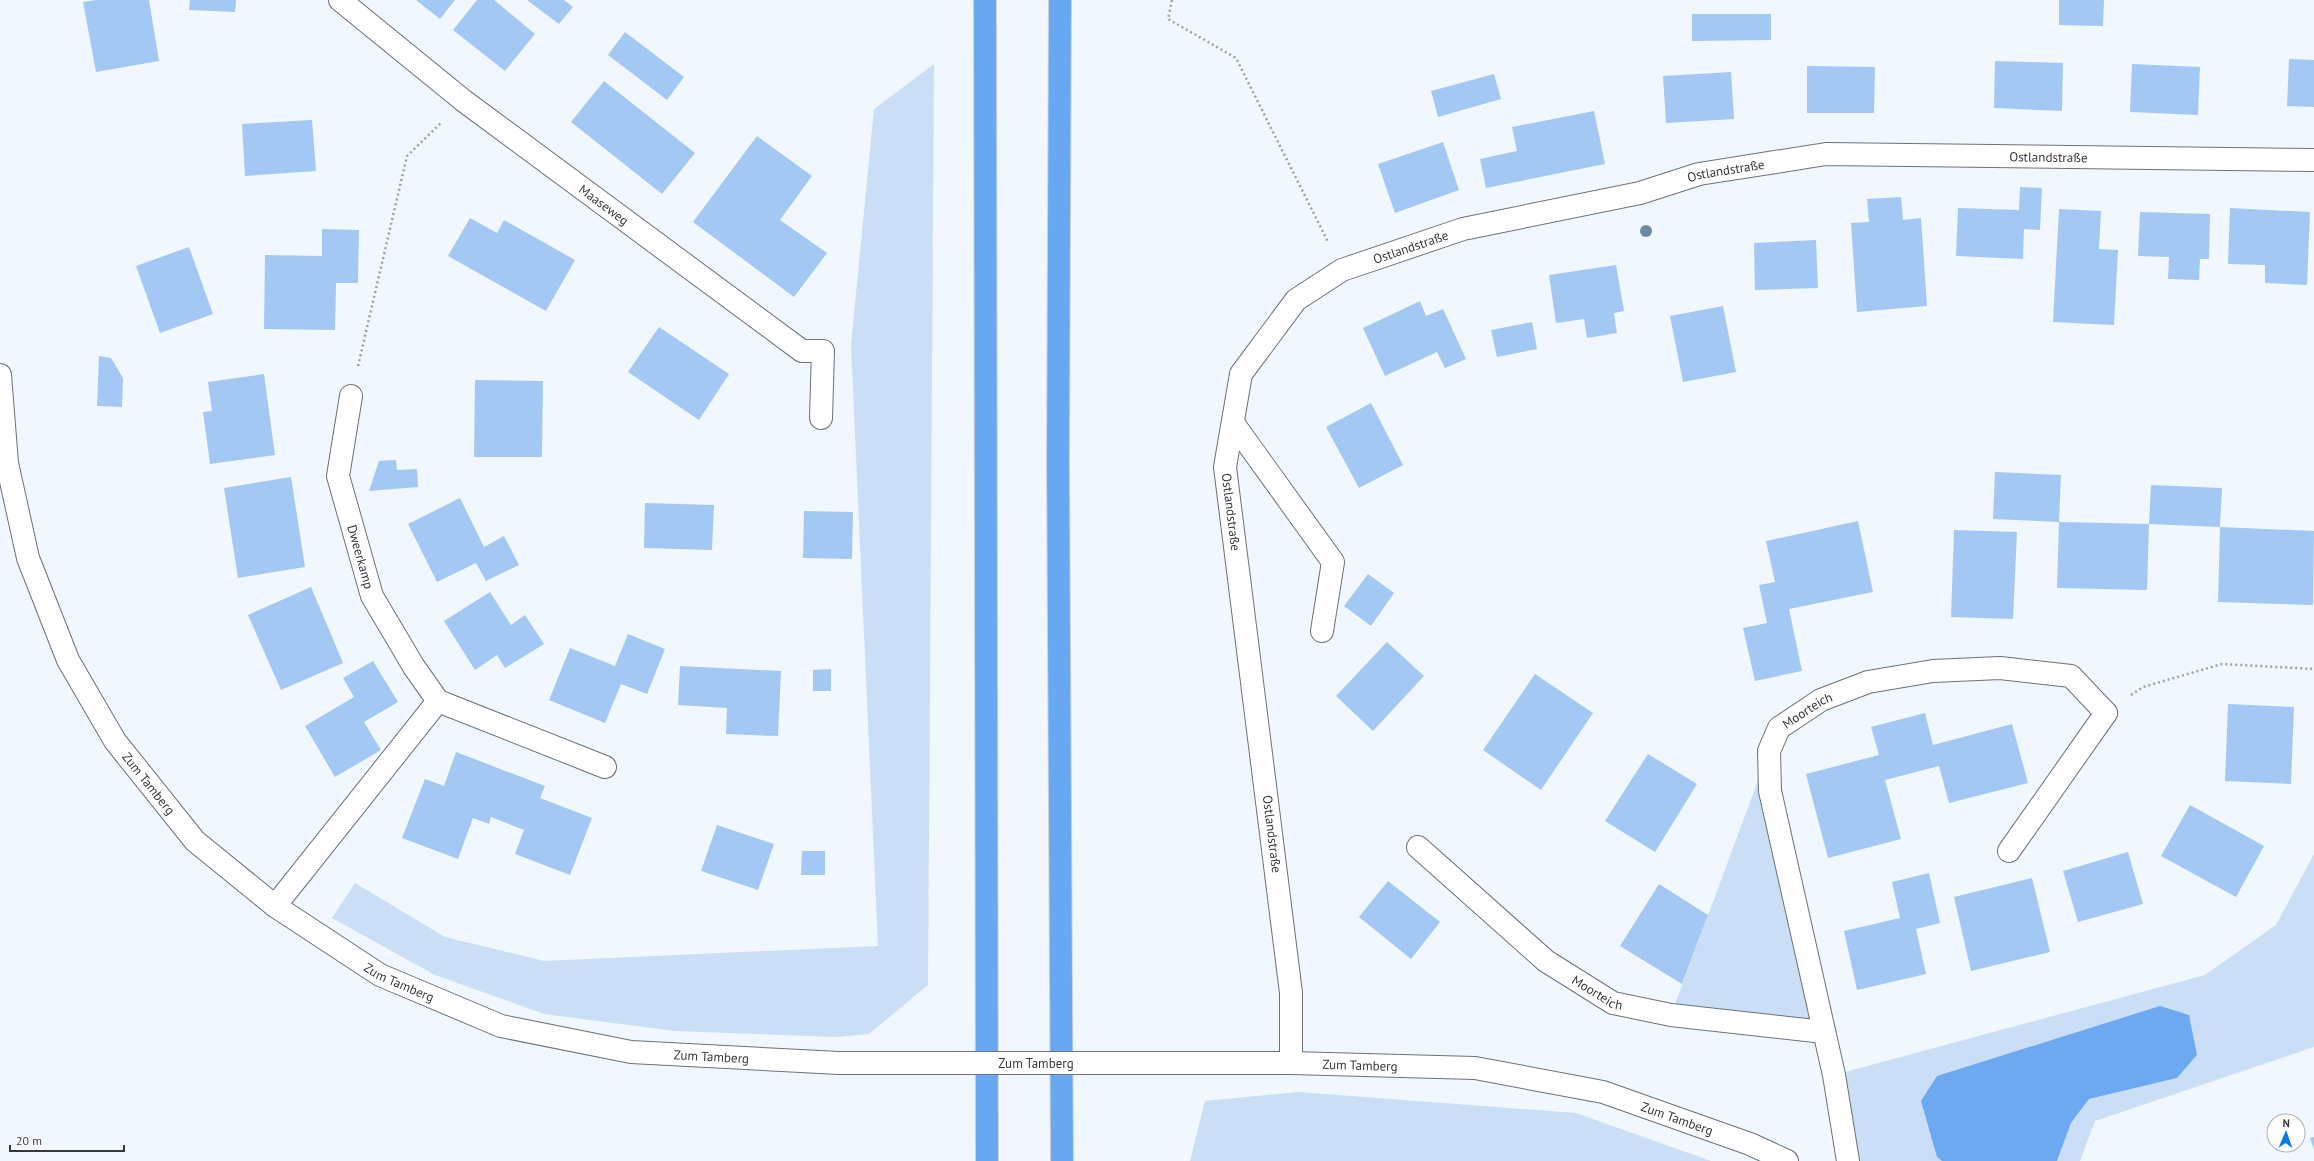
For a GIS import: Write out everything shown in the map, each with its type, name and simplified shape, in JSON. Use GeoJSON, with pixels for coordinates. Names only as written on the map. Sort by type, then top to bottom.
{"type":"FeatureCollection","features":[{"type":"Feature","properties":{"kind":"highway"},"geometry":{"type":"LineString","coordinates":[[985,0],[987,1161]]}},
{"type":"Feature","properties":{"kind":"highway"},"geometry":{"type":"LineString","coordinates":[[1060,0],[1058,461],[1062,1161]]}},
{"type":"Feature","properties":{"kind":"street","name":"Maaseweg"},"geometry":{"type":"LineString","coordinates":[[340,0],[464,101],[802,351],[824,351],[821,418]]}},
{"type":"Feature","properties":{"kind":"street","name":"Ostlandstraße"},"geometry":{"type":"LineString","coordinates":[[1291,1063],[1291,993],[1225,467],[1242,374],[1296,300],[1342,270],[1463,230],[1640,193],[1699,174],[1826,154],[2314,160]]}},
{"type":"Feature","properties":{"kind":"street","name":"Zum Tamberg"},"geometry":{"type":"LineString","coordinates":[[0,375],[7,463],[28,558],[68,660],[115,741],[195,841],[275,906],[380,975],[501,1026],[631,1052],[839,1063],[1291,1063],[1475,1068],[1603,1092],[1750,1144],[1787,1161]]}},
{"type":"Feature","properties":{"kind":"street","name":"Dweerkamp"},"geometry":{"type":"LineString","coordinates":[[351,396],[338,476],[361,558],[372,596],[414,667],[438,701]]}},
{"type":"Feature","properties":{"kind":"street"},"geometry":{"type":"LineString","coordinates":[[1233,423],[1333,562],[1322,632]]}},
{"type":"Feature","properties":{"kind":"street","name":"Moorteich"},"geometry":{"type":"LineString","coordinates":[[1848,1161],[1834,1075],[1770,791],[1769,752],[1779,728],[1822,700],[1868,682],[1933,671],[1992,668],[2072,676],[2106,713]]}},
{"type":"Feature","properties":{"kind":"street"},"geometry":{"type":"LineString","coordinates":[[275,906],[438,701],[605,766]]}},
{"type":"Feature","properties":{"kind":"street"},"geometry":{"type":"LineString","coordinates":[[2009,851],[2106,713]]}},
{"type":"Feature","properties":{"kind":"street","name":"Moorteich"},"geometry":{"type":"LineString","coordinates":[[1418,847],[1546,961],[1613,1003],[1671,1015],[1824,1032]]}},
{"type":"Feature","properties":{"kind":"path"},"geometry":{"type":"LineString","coordinates":[[1172,0],[1168,19],[1236,58],[1342,270]]}},
{"type":"Feature","properties":{"kind":"path"},"geometry":{"type":"LineString","coordinates":[[351,396],[407,156],[464,101]]}},
{"type":"Feature","properties":{"kind":"path"},"geometry":{"type":"LineString","coordinates":[[2106,713],[2143,687],[2222,664],[2314,669]]}},
{"type":"Feature","properties":{"kind":"shaded area"},"geometry":{"type":"Polygon","coordinates":[[[934,64],[928,985],[869,1034],[837,1037],[675,1031],[544,1014],[435,975],[332,918],[355,883],[445,937],[544,961],[878,946],[851,345],[874,109],[934,64]]]}},
{"type":"Feature","properties":{"kind":"shaded area"},"geometry":{"type":"Polygon","coordinates":[[[1769,751],[1824,1032],[1671,1015],[1769,751]]]}},
{"type":"Feature","properties":{"kind":"shaded area"},"geometry":{"type":"Polygon","coordinates":[[[2314,854],[2314,1047],[2095,1121],[2080,1161],[2057,1161],[2071,1123],[2089,1099],[2177,1078],[2197,1055],[1937,1157],[1942,1161],[1848,1161],[1834,1075],[2205,975],[2276,925],[2314,854]]]}},
{"type":"Feature","properties":{"kind":"shaded area"},"geometry":{"type":"Polygon","coordinates":[[[1298,1092],[1576,1113],[1711,1161],[1190,1161],[1205,1101],[1298,1092]]]}},
{"type":"Feature","properties":{"kind":"water"},"geometry":{"type":"Polygon","coordinates":[[[2160,1006],[2189,1015],[2197,1055],[2177,1078],[2089,1099],[2071,1123],[2057,1161],[1942,1161],[1937,1157],[1921,1101],[1937,1076],[2160,1006]]]}},
{"type":"Feature","properties":{"kind":"building"},"geometry":{"type":"Polygon","coordinates":[[[96,0],[149,0],[159,61],[96,72],[83,2],[96,0]]]}},
{"type":"Feature","properties":{"kind":"building"},"geometry":{"type":"Polygon","coordinates":[[[190,0],[236,0],[235,12],[189,10],[190,0]]]}},
{"type":"Feature","properties":{"kind":"building"},"geometry":{"type":"Polygon","coordinates":[[[416,0],[455,0],[440,19],[416,0]]]}},
{"type":"Feature","properties":{"kind":"building"},"geometry":{"type":"Polygon","coordinates":[[[477,0],[494,0],[535,34],[505,71],[453,30],[477,0]]]}},
{"type":"Feature","properties":{"kind":"building"},"geometry":{"type":"Polygon","coordinates":[[[527,0],[564,0],[573,7],[559,24],[527,0]]]}},
{"type":"Feature","properties":{"kind":"building"},"geometry":{"type":"Polygon","coordinates":[[[2059,0],[2104,0],[2103,26],[2059,25],[2059,0]]]}},
{"type":"Feature","properties":{"kind":"building"},"geometry":{"type":"Polygon","coordinates":[[[1692,14],[1771,14],[1771,40],[1692,41],[1692,14]]]}},
{"type":"Feature","properties":{"kind":"building"},"geometry":{"type":"Polygon","coordinates":[[[625,32],[684,77],[667,100],[608,55],[625,32]]]}},
{"type":"Feature","properties":{"kind":"building"},"geometry":{"type":"Polygon","coordinates":[[[2289,59],[2314,60],[2314,107],[2287,106],[2289,59]]]}},
{"type":"Feature","properties":{"kind":"building"},"geometry":{"type":"Polygon","coordinates":[[[1995,61],[2063,63],[2062,111],[1994,108],[1995,61]]]}},
{"type":"Feature","properties":{"kind":"building"},"geometry":{"type":"Polygon","coordinates":[[[2132,64],[2200,67],[2198,115],[2130,112],[2132,64]]]}},
{"type":"Feature","properties":{"kind":"building"},"geometry":{"type":"Polygon","coordinates":[[[1807,66],[1875,67],[1874,113],[1807,113],[1807,66]]]}},
{"type":"Feature","properties":{"kind":"building"},"geometry":{"type":"Polygon","coordinates":[[[1731,72],[1734,119],[1666,123],[1663,76],[1731,72]]]}},
{"type":"Feature","properties":{"kind":"building"},"geometry":{"type":"Polygon","coordinates":[[[1494,74],[1501,99],[1438,117],[1431,91],[1494,74]]]}},
{"type":"Feature","properties":{"kind":"building"},"geometry":{"type":"Polygon","coordinates":[[[604,81],[695,153],[662,194],[571,122],[604,81]]]}},
{"type":"Feature","properties":{"kind":"building"},"geometry":{"type":"Polygon","coordinates":[[[1594,111],[1605,164],[1486,188],[1480,159],[1517,151],[1512,127],[1594,111]]]}},
{"type":"Feature","properties":{"kind":"building"},"geometry":{"type":"Polygon","coordinates":[[[312,120],[316,171],[245,176],[242,124],[312,120]]]}},
{"type":"Feature","properties":{"kind":"building"},"geometry":{"type":"Polygon","coordinates":[[[757,136],[812,176],[780,220],[827,253],[794,297],[693,222],[757,136]]]}},
{"type":"Feature","properties":{"kind":"building"},"geometry":{"type":"Polygon","coordinates":[[[1443,142],[1459,190],[1395,213],[1378,164],[1443,142]]]}},
{"type":"Feature","properties":{"kind":"building"},"geometry":{"type":"Polygon","coordinates":[[[2020,187],[2042,188],[2040,230],[2024,229],[2023,259],[1956,256],[1958,208],[2019,210],[2020,187]]]}},
{"type":"Feature","properties":{"kind":"building"},"geometry":{"type":"Polygon","coordinates":[[[1901,197],[1903,220],[1921,218],[1927,306],[1857,312],[1851,223],[1869,222],[1867,199],[1901,197]]]}},
{"type":"Feature","properties":{"kind":"building"},"geometry":{"type":"Polygon","coordinates":[[[2230,208],[2310,212],[2307,285],[2265,283],[2265,265],[2228,264],[2230,208]]]}},
{"type":"Feature","properties":{"kind":"building"},"geometry":{"type":"Polygon","coordinates":[[[2059,209],[2101,211],[2099,249],[2118,250],[2114,325],[2053,322],[2059,209]]]}},
{"type":"Feature","properties":{"kind":"building"},"geometry":{"type":"Polygon","coordinates":[[[2140,212],[2210,214],[2209,259],[2200,259],[2199,280],[2168,279],[2169,257],[2138,256],[2140,212]]]}},
{"type":"Feature","properties":{"kind":"building"},"geometry":{"type":"Polygon","coordinates":[[[470,218],[497,233],[504,220],[575,260],[546,311],[448,256],[470,218]]]}},
{"type":"Feature","properties":{"kind":"building"},"geometry":{"type":"Polygon","coordinates":[[[322,229],[359,230],[358,283],[336,283],[335,330],[264,329],[265,255],[322,256],[322,229]]]}},
{"type":"Feature","properties":{"kind":"building"},"geometry":{"type":"Polygon","coordinates":[[[1816,240],[1818,288],[1755,290],[1754,243],[1816,240]]]}},
{"type":"Feature","properties":{"kind":"building"},"geometry":{"type":"Polygon","coordinates":[[[189,247],[213,314],[160,333],[136,266],[189,247]]]}},
{"type":"Feature","properties":{"kind":"building"},"geometry":{"type":"Polygon","coordinates":[[[1616,265],[1624,311],[1614,313],[1617,333],[1587,338],[1584,319],[1556,323],[1549,275],[1616,265]]]}},
{"type":"Feature","properties":{"kind":"building"},"geometry":{"type":"Polygon","coordinates":[[[1420,301],[1426,316],[1443,309],[1466,359],[1445,368],[1437,352],[1385,376],[1363,328],[1420,301]]]}},
{"type":"Feature","properties":{"kind":"building"},"geometry":{"type":"Polygon","coordinates":[[[1723,306],[1736,372],[1683,382],[1670,316],[1723,306]]]}},
{"type":"Feature","properties":{"kind":"building"},"geometry":{"type":"Polygon","coordinates":[[[1532,322],[1537,349],[1497,357],[1491,330],[1532,322]]]}},
{"type":"Feature","properties":{"kind":"building"},"geometry":{"type":"Polygon","coordinates":[[[659,327],[729,374],[699,420],[628,372],[659,327]]]}},
{"type":"Feature","properties":{"kind":"building"},"geometry":{"type":"Polygon","coordinates":[[[99,356],[111,358],[123,378],[122,407],[97,406],[99,356]]]}},
{"type":"Feature","properties":{"kind":"building"},"geometry":{"type":"Polygon","coordinates":[[[264,374],[275,455],[210,464],[203,412],[212,411],[208,382],[264,374]]]}},
{"type":"Feature","properties":{"kind":"building"},"geometry":{"type":"Polygon","coordinates":[[[475,380],[543,381],[542,457],[474,457],[475,380]]]}},
{"type":"Feature","properties":{"kind":"building"},"geometry":{"type":"Polygon","coordinates":[[[1371,403],[1403,465],[1359,488],[1326,427],[1371,403]]]}},
{"type":"Feature","properties":{"kind":"building"},"geometry":{"type":"Polygon","coordinates":[[[396,460],[397,470],[417,469],[418,487],[369,491],[379,461],[396,460]]]}},
{"type":"Feature","properties":{"kind":"building"},"geometry":{"type":"Polygon","coordinates":[[[1995,472],[2061,475],[2059,522],[1993,519],[1995,472]]]}},
{"type":"Feature","properties":{"kind":"building"},"geometry":{"type":"Polygon","coordinates":[[[291,477],[305,567],[238,578],[224,488],[291,477]]]}},
{"type":"Feature","properties":{"kind":"building"},"geometry":{"type":"Polygon","coordinates":[[[2151,485],[2222,488],[2220,527],[2149,524],[2151,485]]]}},
{"type":"Feature","properties":{"kind":"building"},"geometry":{"type":"Polygon","coordinates":[[[460,498],[484,547],[504,536],[519,565],[486,581],[476,563],[437,582],[408,524],[460,498]]]}},
{"type":"Feature","properties":{"kind":"building"},"geometry":{"type":"Polygon","coordinates":[[[645,503],[714,505],[712,550],[644,548],[645,503]]]}},
{"type":"Feature","properties":{"kind":"building"},"geometry":{"type":"Polygon","coordinates":[[[804,511],[853,512],[852,559],[803,558],[804,511]]]}},
{"type":"Feature","properties":{"kind":"building"},"geometry":{"type":"Polygon","coordinates":[[[1858,521],[1873,592],[1789,609],[1802,671],[1755,681],[1743,628],[1767,623],[1759,585],[1775,582],[1766,541],[1858,521]]]}},
{"type":"Feature","properties":{"kind":"building"},"geometry":{"type":"Polygon","coordinates":[[[2059,522],[2149,524],[2147,590],[2057,588],[2059,522]]]}},
{"type":"Feature","properties":{"kind":"building"},"geometry":{"type":"Polygon","coordinates":[[[2220,527],[2314,531],[2313,605],[2218,602],[2220,527]]]}},
{"type":"Feature","properties":{"kind":"building"},"geometry":{"type":"Polygon","coordinates":[[[1954,530],[2017,532],[2013,619],[1951,617],[1954,530]]]}},
{"type":"Feature","properties":{"kind":"building"},"geometry":{"type":"Polygon","coordinates":[[[1368,574],[1394,593],[1371,626],[1344,606],[1368,574]]]}},
{"type":"Feature","properties":{"kind":"building"},"geometry":{"type":"Polygon","coordinates":[[[311,587],[343,663],[281,690],[248,615],[311,587]]]}},
{"type":"Feature","properties":{"kind":"building"},"geometry":{"type":"Polygon","coordinates":[[[490,592],[511,625],[525,615],[544,644],[505,668],[497,655],[475,670],[444,621],[490,592]]]}},
{"type":"Feature","properties":{"kind":"building"},"geometry":{"type":"Polygon","coordinates":[[[628,634],[665,649],[647,694],[621,684],[605,723],[549,700],[570,648],[615,666],[628,634]]]}},
{"type":"Feature","properties":{"kind":"building"},"geometry":{"type":"Polygon","coordinates":[[[1387,642],[1424,676],[1373,731],[1336,696],[1387,642]]]}},
{"type":"Feature","properties":{"kind":"building"},"geometry":{"type":"Polygon","coordinates":[[[373,661],[398,702],[364,722],[381,750],[335,777],[305,726],[354,697],[343,678],[373,661]]]}},
{"type":"Feature","properties":{"kind":"building"},"geometry":{"type":"Polygon","coordinates":[[[680,666],[781,671],[778,736],[726,734],[727,708],[678,705],[680,666]]]}},
{"type":"Feature","properties":{"kind":"building"},"geometry":{"type":"Polygon","coordinates":[[[831,669],[831,691],[813,691],[813,670],[831,669]]]}},
{"type":"Feature","properties":{"kind":"building"},"geometry":{"type":"Polygon","coordinates":[[[1535,674],[1593,713],[1541,790],[1483,750],[1535,674]]]}},
{"type":"Feature","properties":{"kind":"building"},"geometry":{"type":"Polygon","coordinates":[[[2228,704],[2294,707],[2291,784],[2225,781],[2228,704]]]}},
{"type":"Feature","properties":{"kind":"building"},"geometry":{"type":"Polygon","coordinates":[[[1925,713],[1933,745],[2012,724],[2028,783],[1949,803],[1939,766],[1885,780],[1901,839],[1828,858],[1806,774],[1879,755],[1871,727],[1925,713]]]}},
{"type":"Feature","properties":{"kind":"building"},"geometry":{"type":"Polygon","coordinates":[[[456,752],[545,786],[540,798],[592,818],[570,875],[515,854],[524,830],[491,817],[489,824],[473,818],[458,859],[402,838],[425,779],[444,786],[456,752]]]}},
{"type":"Feature","properties":{"kind":"building"},"geometry":{"type":"Polygon","coordinates":[[[1648,754],[1697,784],[1655,852],[1605,821],[1648,754]]]}},
{"type":"Feature","properties":{"kind":"building"},"geometry":{"type":"Polygon","coordinates":[[[2190,805],[2264,846],[2236,897],[2161,856],[2190,805]]]}},
{"type":"Feature","properties":{"kind":"building"},"geometry":{"type":"Polygon","coordinates":[[[717,825],[774,844],[758,890],[701,871],[717,825]]]}},
{"type":"Feature","properties":{"kind":"building"},"geometry":{"type":"Polygon","coordinates":[[[802,851],[825,851],[825,875],[801,875],[802,851]]]}},
{"type":"Feature","properties":{"kind":"building"},"geometry":{"type":"Polygon","coordinates":[[[2128,852],[2143,904],[2078,922],[2063,871],[2128,852]]]}},
{"type":"Feature","properties":{"kind":"building"},"geometry":{"type":"Polygon","coordinates":[[[1929,873],[1940,923],[1916,929],[1926,974],[1857,990],[1844,931],[1900,918],[1892,882],[1929,873]]]}},
{"type":"Feature","properties":{"kind":"building"},"geometry":{"type":"Polygon","coordinates":[[[2032,878],[2050,952],[1971,971],[1954,897],[2032,878]]]}},
{"type":"Feature","properties":{"kind":"building"},"geometry":{"type":"Polygon","coordinates":[[[1388,881],[1440,922],[1411,959],[1359,917],[1388,881]]]}},
{"type":"Feature","properties":{"kind":"building"},"geometry":{"type":"Polygon","coordinates":[[[1659,884],[1708,915],[1682,984],[1620,946],[1659,884]]]}},
{"type":"Feature","properties":{"kind":"building"},"geometry":{"type":"Polygon","coordinates":[[[2314,1137],[2314,1150],[2310,1138],[2314,1137]]]}}]}
